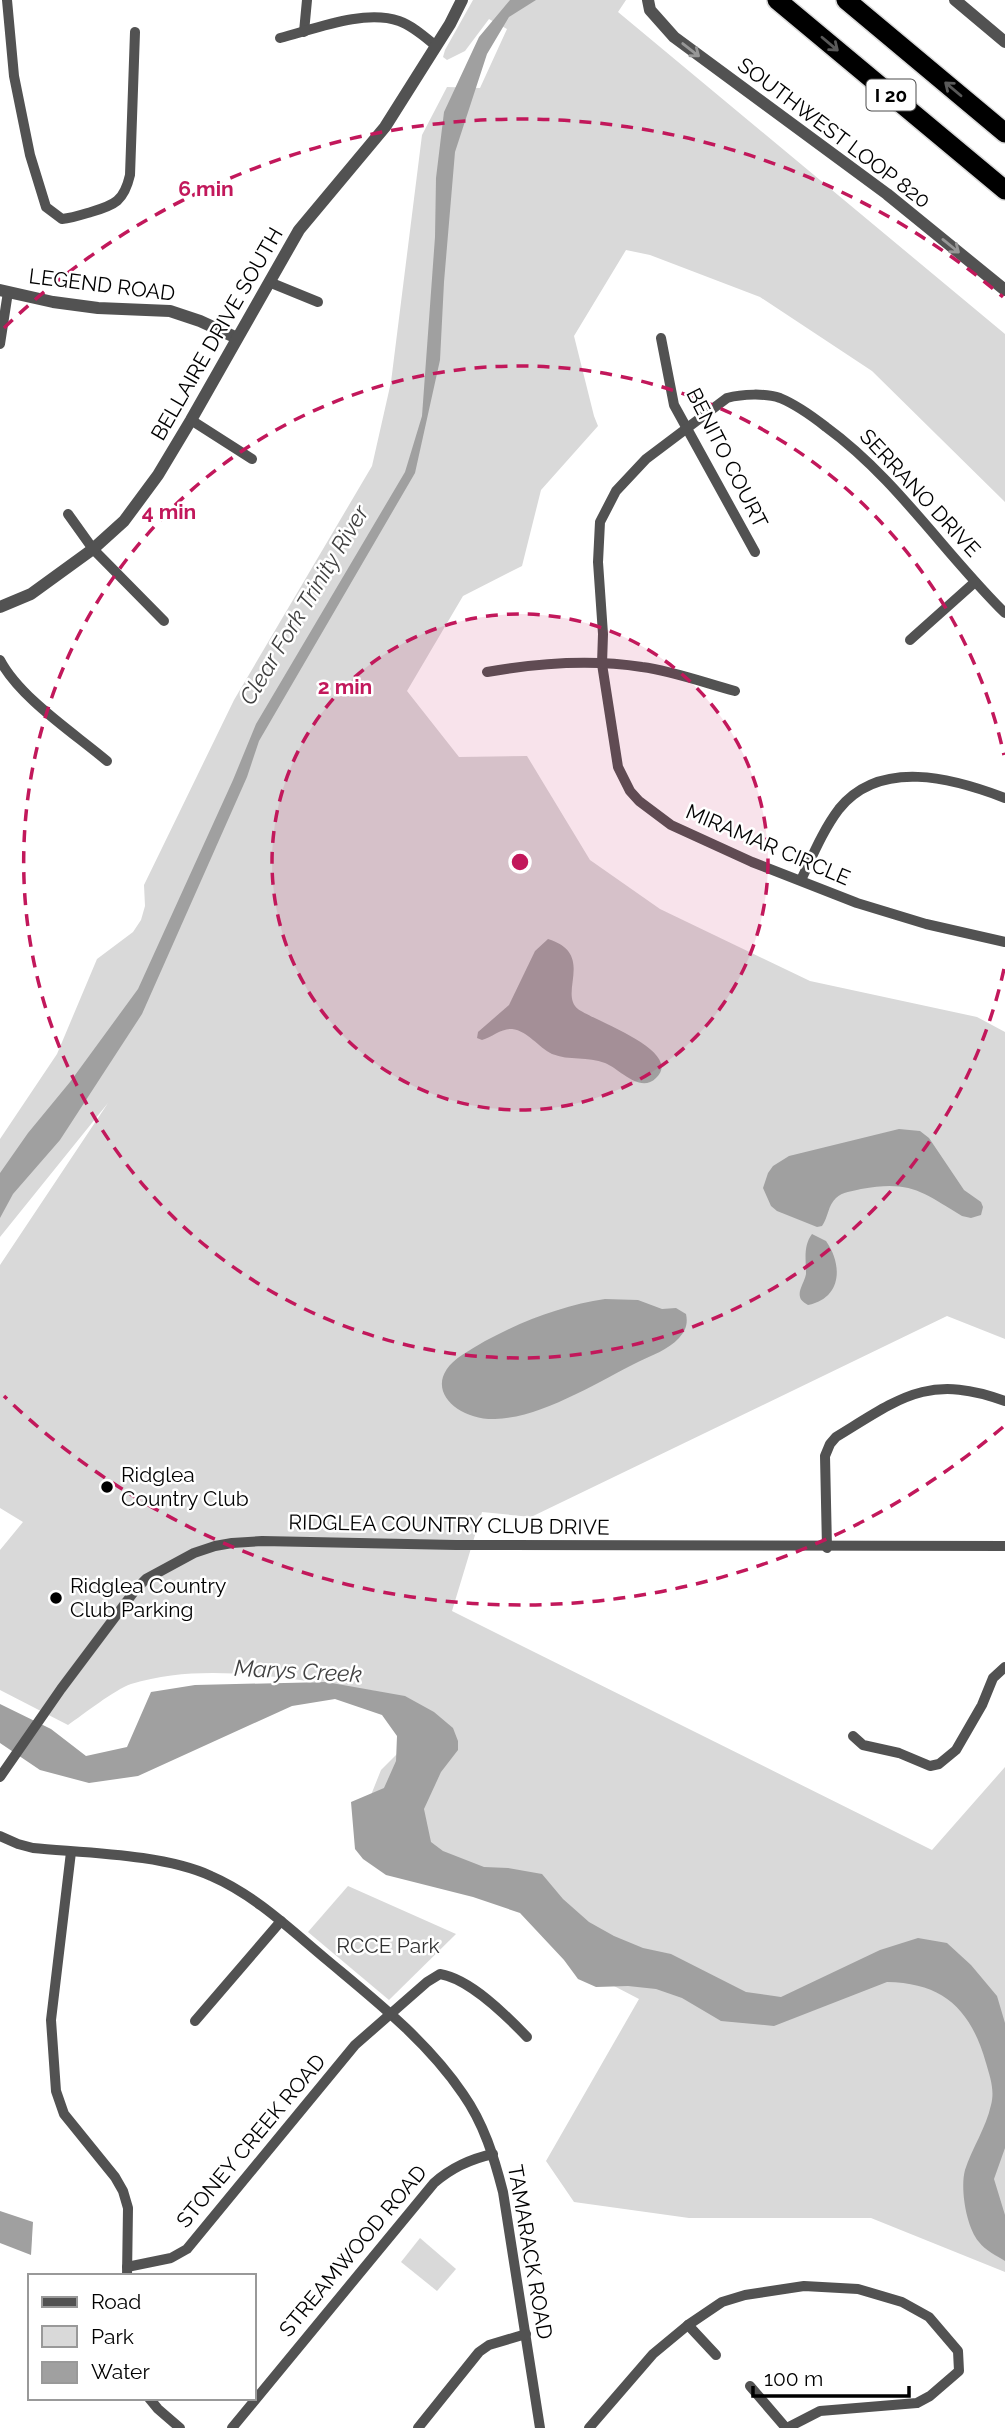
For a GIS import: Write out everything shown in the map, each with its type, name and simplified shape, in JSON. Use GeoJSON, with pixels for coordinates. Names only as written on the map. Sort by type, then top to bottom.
{"type":"FeatureCollection","features":[{"type":"Feature","properties":{"kind":"highway","name":"I 20"},"geometry":{"type":"LineString","coordinates":[[777,0],[1005,190]]}},
{"type":"Feature","properties":{"kind":"highway","name":"I 20"},"geometry":{"type":"LineString","coordinates":[[846,0],[1005,133]]}},
{"type":"Feature","properties":{"kind":"street"},"geometry":{"type":"LineString","coordinates":[[7,0],[14,76],[39,191],[46,207],[62,219],[113,205],[122,196],[130,175],[135,32]]}},
{"type":"Feature","properties":{"kind":"street"},"geometry":{"type":"LineString","coordinates":[[304,32],[307,0]]}},
{"type":"Feature","properties":{"kind":"street","name":"BELLAIRE DRIVE SOUTH"},"geometry":{"type":"LineString","coordinates":[[0,607],[31,594],[93,549],[124,521],[158,475],[191,421],[299,230],[385,127],[462,0]]}},
{"type":"Feature","properties":{"kind":"street","name":"SOUTHWEST LOOP 820"},"geometry":{"type":"LineString","coordinates":[[648,0],[650,10],[674,37],[887,194],[1005,290]]}},
{"type":"Feature","properties":{"kind":"street"},"geometry":{"type":"LineString","coordinates":[[955,0],[1005,42]]}},
{"type":"Feature","properties":{"kind":"street"},"geometry":{"type":"LineString","coordinates":[[280,38],[368,16],[401,22],[436,46]]}},
{"type":"Feature","properties":{"kind":"street"},"geometry":{"type":"LineString","coordinates":[[0,79],[14,76]]}},
{"type":"Feature","properties":{"kind":"street"},"geometry":{"type":"LineString","coordinates":[[269,282],[318,302]]}},
{"type":"Feature","properties":{"kind":"street"},"geometry":{"type":"LineString","coordinates":[[0,344],[4,291]]}},
{"type":"Feature","properties":{"kind":"street","name":"LEGEND ROAD"},"geometry":{"type":"LineString","coordinates":[[4,291],[98,308],[170,311],[237,338]]}},
{"type":"Feature","properties":{"kind":"street","name":"BENITO COURT"},"geometry":{"type":"LineString","coordinates":[[662,338],[674,405],[755,552]]}},
{"type":"Feature","properties":{"kind":"street","name":"SERRANO DRIVE"},"geometry":{"type":"LineString","coordinates":[[687,429],[727,398],[738,395],[778,397],[803,410],[863,457],[1005,613]]}},
{"type":"Feature","properties":{"kind":"street"},"geometry":{"type":"LineString","coordinates":[[191,421],[252,459]]}},
{"type":"Feature","properties":{"kind":"street","name":"MIRAMAR CIRCLE"},"geometry":{"type":"LineString","coordinates":[[687,429],[646,459],[616,491],[600,522],[598,562],[603,634],[602,664],[618,767],[630,791],[671,825],[688,834],[857,903],[926,924],[1005,942]]}},
{"type":"Feature","properties":{"kind":"street"},"geometry":{"type":"LineString","coordinates":[[68,514],[93,549],[164,621]]}},
{"type":"Feature","properties":{"kind":"street"},"geometry":{"type":"LineString","coordinates":[[910,639],[975,582]]}},
{"type":"Feature","properties":{"kind":"street"},"geometry":{"type":"LineString","coordinates":[[0,660],[23,691],[107,761]]}},
{"type":"Feature","properties":{"kind":"street"},"geometry":{"type":"LineString","coordinates":[[487,672],[532,664],[643,667],[736,691]]}},
{"type":"Feature","properties":{"kind":"street"},"geometry":{"type":"LineString","coordinates":[[801,880],[839,809],[867,786],[885,779],[907,776],[953,782],[1005,799]]}},
{"type":"Feature","properties":{"kind":"street"},"geometry":{"type":"LineString","coordinates":[[827,1548],[825,1456],[836,1437],[900,1399],[919,1391],[941,1389],[980,1392],[1005,1401]]}},
{"type":"Feature","properties":{"kind":"street","name":"RIDGLEA COUNTRY CLUB DRIVE"},"geometry":{"type":"LineString","coordinates":[[2,1774],[61,1689],[146,1578],[194,1553],[232,1543],[262,1541],[827,1548],[1005,1546]]}},
{"type":"Feature","properties":{"kind":"street"},"geometry":{"type":"LineString","coordinates":[[853,1736],[863,1745],[899,1753],[930,1766],[939,1764],[956,1750],[982,1705],[993,1678],[1005,1667]]}},
{"type":"Feature","properties":{"kind":"street","name":"TAMARACK ROAD"},"geometry":{"type":"LineString","coordinates":[[0,1836],[33,1847],[161,1861],[210,1875],[236,1889],[281,1921],[415,2037],[463,2094],[479,2120],[493,2154],[503,2192],[540,2428]]}},
{"type":"Feature","properties":{"kind":"street"},"geometry":{"type":"LineString","coordinates":[[71,1852],[51,2020],[56,2091],[64,2115],[115,2177],[123,2191],[128,2208],[127,2272]]}},
{"type":"Feature","properties":{"kind":"street"},"geometry":{"type":"LineString","coordinates":[[195,2021],[281,1921]]}},
{"type":"Feature","properties":{"kind":"street","name":"STONEY CREEK ROAD"},"geometry":{"type":"LineString","coordinates":[[127,2272],[171,2258],[187,2249],[355,2045],[440,1973],[451,1976],[491,2003],[527,2037]]}},
{"type":"Feature","properties":{"kind":"street","name":"STREAMWOOD ROAD"},"geometry":{"type":"LineString","coordinates":[[256,2399],[433,2183],[469,2160],[493,2154]]}},
{"type":"Feature","properties":{"kind":"street"},"geometry":{"type":"LineString","coordinates":[[589,2428],[653,2354],[722,2302],[745,2295],[804,2286],[858,2289],[902,2302],[929,2317],[958,2351],[959,2371],[930,2396],[917,2403],[820,2411],[787,2428],[750,2386]]}},
{"type":"Feature","properties":{"kind":"street"},"geometry":{"type":"LineString","coordinates":[[688,2325],[716,2355]]}},
{"type":"Feature","properties":{"kind":"street"},"geometry":{"type":"LineString","coordinates":[[418,2428],[479,2352],[526,2334]]}},
{"type":"Feature","properties":{"kind":"street"},"geometry":{"type":"LineString","coordinates":[[151,2400],[180,2428]]}},
{"type":"Feature","properties":{"kind":"street","name":"STREAMWOOD ROAD"},"geometry":{"type":"LineString","coordinates":[[232,2428],[255,2400]]}},
{"type":"Feature","properties":{"kind":"green space"},"geometry":{"type":"Polygon","coordinates":[[[473,0],[626,0],[618,12],[1005,334],[1005,502],[872,371],[760,297],[650,255],[626,250],[574,336],[598,426],[541,490],[522,566],[463,596],[407,691],[459,757],[527,756],[590,860],[660,909],[810,981],[977,1017],[1005,1032],[1005,1339],[947,1316],[531,1517],[482,1512],[452,1611],[932,1850],[1005,1767],[1005,2272],[871,2218],[689,2218],[574,2202],[546,2161],[639,1999],[564,1960],[564,1946],[457,1863],[365,1810],[381,1770],[404,1747],[375,1691],[253,1675],[222,1673],[161,1677],[124,1687],[68,1725],[0,1690],[0,1550],[23,1522],[0,1508],[0,1265],[108,1103],[0,1237],[0,1139],[57,1054],[97,959],[133,932],[141,920],[145,906],[144,885],[234,700],[372,466],[391,382],[422,135],[447,87],[480,88],[507,29],[489,19],[465,51],[447,60],[443,57],[473,0]]]}},
{"type":"Feature","properties":{"kind":"green space","name":"RCCE Park"},"geometry":{"type":"Polygon","coordinates":[[[348,1886],[456,1934],[389,2000],[308,1932],[348,1886]]]}},
{"type":"Feature","properties":{"kind":"green space"},"geometry":{"type":"Polygon","coordinates":[[[420,2238],[456,2269],[437,2291],[401,2262],[420,2238]]]}},
{"type":"Feature","properties":{"kind":"water"},"geometry":{"type":"Polygon","coordinates":[[[510,0],[536,0],[509,17],[487,54],[455,152],[440,360],[415,473],[259,741],[247,777],[142,1014],[60,1140],[13,1194],[0,1218],[0,1173],[138,989],[256,724],[405,472],[422,416],[435,237],[436,178],[444,112],[479,37],[510,0]]]}},
{"type":"Feature","properties":{"kind":"water"},"geometry":{"type":"Polygon","coordinates":[[[548,939],[562,946],[570,954],[574,974],[573,1002],[578,1009],[648,1047],[658,1057],[662,1068],[656,1078],[650,1082],[637,1082],[605,1063],[552,1054],[518,1030],[508,1029],[482,1040],[477,1038],[478,1032],[509,1005],[535,951],[548,939]]]}},
{"type":"Feature","properties":{"kind":"water"},"geometry":{"type":"Polygon","coordinates":[[[899,1129],[920,1131],[929,1138],[964,1190],[981,1202],[981,1215],[971,1218],[962,1216],[915,1190],[892,1186],[841,1194],[831,1204],[822,1226],[817,1227],[771,1206],[763,1188],[768,1173],[773,1166],[789,1156],[899,1129]]]}},
{"type":"Feature","properties":{"kind":"water"},"geometry":{"type":"Polygon","coordinates":[[[812,1234],[826,1241],[832,1250],[837,1270],[833,1288],[828,1295],[808,1305],[801,1300],[800,1294],[806,1274],[806,1248],[812,1234]]]}},
{"type":"Feature","properties":{"kind":"water"},"geometry":{"type":"Polygon","coordinates":[[[605,1299],[638,1300],[662,1309],[676,1308],[686,1314],[685,1330],[675,1342],[660,1352],[569,1398],[531,1412],[513,1417],[480,1418],[466,1414],[447,1398],[442,1388],[443,1377],[449,1366],[462,1355],[531,1320],[568,1307],[605,1299]]]}},
{"type":"Feature","properties":{"kind":"water"},"geometry":{"type":"Polygon","coordinates":[[[326,1682],[405,1696],[434,1712],[453,1728],[458,1750],[441,1772],[424,1809],[431,1842],[443,1851],[484,1867],[542,1874],[563,1899],[589,1922],[643,1948],[671,1954],[746,1992],[781,1997],[880,1950],[918,1938],[947,1943],[971,1965],[997,1996],[1005,2023],[1005,2148],[994,2179],[1005,2215],[1005,2261],[984,2248],[974,2235],[964,2197],[965,2170],[991,2105],[990,2078],[980,2044],[972,2028],[963,2014],[939,1994],[907,1984],[887,1982],[774,2026],[721,2021],[682,1998],[656,1989],[596,1987],[578,1979],[520,1913],[473,1897],[386,1875],[363,1859],[355,1849],[351,1802],[384,1788],[396,1761],[397,1736],[382,1715],[335,1699],[292,1706],[138,1776],[89,1783],[40,1770],[0,1743],[0,1704],[51,1729],[86,1756],[127,1747],[151,1692],[195,1685],[326,1682]]]}},
{"type":"Feature","properties":{"kind":"water"},"geometry":{"type":"Polygon","coordinates":[[[0,2211],[33,2222],[31,2255],[0,2243],[0,2211]]]}},
{"type":"Feature","properties":{"kind":"place","name":"Ridglea Country Club"},"geometry":{"type":"Point","coordinates":[107,1487]}},
{"type":"Feature","properties":{"kind":"place","name":"Ridglea Country Club Parking"},"geometry":{"type":"Point","coordinates":[56,1598]}},
{"type":"Feature","properties":{"kind":"water label","name":"Clear Fork Trinity River"},"geometry":{"type":"Point","coordinates":[304,605]}},
{"type":"Feature","properties":{"kind":"water label","name":"Marys Creek"},"geometry":{"type":"Point","coordinates":[298,1671]}}]}
